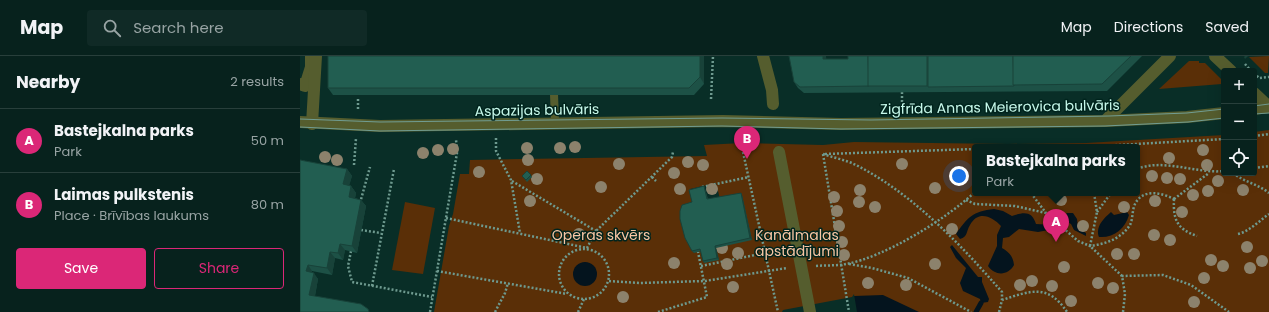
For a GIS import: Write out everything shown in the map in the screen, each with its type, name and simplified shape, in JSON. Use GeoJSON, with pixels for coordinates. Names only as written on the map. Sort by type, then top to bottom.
{"type":"FeatureCollection","features":[{"type":"Feature","properties":{"kind":"street"},"geometry":{"type":"LineString","coordinates":[[300,84],[305,86],[311,67],[311,56]]}},
{"type":"Feature","properties":{"kind":"street"},"geometry":{"type":"LineString","coordinates":[[312,124],[316,56]]}},
{"type":"Feature","properties":{"kind":"street"},"geometry":{"type":"LineString","coordinates":[[763,56],[772,90],[773,104]]}},
{"type":"Feature","properties":{"kind":"street"},"geometry":{"type":"LineString","coordinates":[[1105,121],[1170,56]]}},
{"type":"Feature","properties":{"kind":"street"},"geometry":{"type":"LineString","coordinates":[[1215,56],[1228,68]]}},
{"type":"Feature","properties":{"kind":"street"},"geometry":{"type":"LineString","coordinates":[[1257,96],[1269,107]]}},
{"type":"Feature","properties":{"kind":"street"},"geometry":{"type":"LineString","coordinates":[[1257,109],[1269,107]]}},
{"type":"Feature","properties":{"kind":"street","name":"Zigfrīda Annas Meierovica bulvāris"},"geometry":{"type":"LineString","coordinates":[[776,123],[841,124],[1105,121],[1187,117],[1221,112]]}},
{"type":"Feature","properties":{"kind":"street","name":"Aspazijas bulvāris"},"geometry":{"type":"LineString","coordinates":[[300,122],[312,124],[495,125],[722,121],[776,123]]}},
{"type":"Feature","properties":{"kind":"street"},"geometry":{"type":"LineString","coordinates":[[779,152],[810,312]]}},
{"type":"Feature","properties":{"kind":"lane"},"geometry":{"type":"LineString","coordinates":[[554,94],[554,121]]}},
{"type":"Feature","properties":{"kind":"path"},"geometry":{"type":"LineString","coordinates":[[711,99],[713,56]]}},
{"type":"Feature","properties":{"kind":"path"},"geometry":{"type":"LineString","coordinates":[[1257,76],[1259,78],[1269,77]]}},
{"type":"Feature","properties":{"kind":"path"},"geometry":{"type":"LineString","coordinates":[[358,99],[358,104]]}},
{"type":"Feature","properties":{"kind":"path"},"geometry":{"type":"LineString","coordinates":[[495,125],[496,151],[511,180],[520,233]]}},
{"type":"Feature","properties":{"kind":"path"},"geometry":{"type":"LineString","coordinates":[[1257,136],[1269,134]]}},
{"type":"Feature","properties":{"kind":"path"},"geometry":{"type":"LineString","coordinates":[[354,165],[357,135]]}},
{"type":"Feature","properties":{"kind":"path"},"geometry":{"type":"LineString","coordinates":[[1136,144],[1221,139]]}},
{"type":"Feature","properties":{"kind":"path"},"geometry":{"type":"LineString","coordinates":[[430,312],[456,147]]}},
{"type":"Feature","properties":{"kind":"path"},"geometry":{"type":"LineString","coordinates":[[823,154],[972,149]]}},
{"type":"Feature","properties":{"kind":"path"},"geometry":{"type":"LineString","coordinates":[[568,294],[560,281],[560,266],[569,253],[586,248],[596,231],[672,157],[673,152]]}},
{"type":"Feature","properties":{"kind":"path"},"geometry":{"type":"LineString","coordinates":[[743,152],[778,312]]}},
{"type":"Feature","properties":{"kind":"path"},"geometry":{"type":"LineString","coordinates":[[823,154],[857,165],[905,197],[964,249],[1002,292],[999,312]]}},
{"type":"Feature","properties":{"kind":"path"},"geometry":{"type":"LineString","coordinates":[[823,154],[849,312]]}},
{"type":"Feature","properties":{"kind":"path"},"geometry":{"type":"LineString","coordinates":[[1140,168],[1154,166],[1176,167],[1210,173],[1221,171]]}},
{"type":"Feature","properties":{"kind":"path"},"geometry":{"type":"LineString","coordinates":[[1257,168],[1269,166]]}},
{"type":"Feature","properties":{"kind":"path"},"geometry":{"type":"LineString","coordinates":[[360,205],[362,192],[370,167]]}},
{"type":"Feature","properties":{"kind":"path"},"geometry":{"type":"LineString","coordinates":[[372,286],[394,169]]}},
{"type":"Feature","properties":{"kind":"path"},"geometry":{"type":"LineString","coordinates":[[1174,199],[1210,173]]}},
{"type":"Feature","properties":{"kind":"path"},"geometry":{"type":"LineString","coordinates":[[1237,176],[1258,185],[1269,193]]}},
{"type":"Feature","properties":{"kind":"path"},"geometry":{"type":"LineString","coordinates":[[652,177],[656,181]]}},
{"type":"Feature","properties":{"kind":"path"},"geometry":{"type":"LineString","coordinates":[[696,189],[749,177]]}},
{"type":"Feature","properties":{"kind":"path"},"geometry":{"type":"LineString","coordinates":[[511,180],[596,231]]}},
{"type":"Feature","properties":{"kind":"path"},"geometry":{"type":"LineString","coordinates":[[1090,246],[1118,238],[1130,225],[1135,204],[1142,197],[1158,193],[1174,199]]}},
{"type":"Feature","properties":{"kind":"path"},"geometry":{"type":"LineString","coordinates":[[971,312],[908,278],[872,268],[848,264],[875,255],[935,223],[972,195]]}},
{"type":"Feature","properties":{"kind":"path"},"geometry":{"type":"LineString","coordinates":[[1033,196],[1046,213],[1078,241],[1090,246],[1122,276],[1125,294],[1123,312]]}},
{"type":"Feature","properties":{"kind":"path"},"geometry":{"type":"LineString","coordinates":[[1090,246],[1097,212],[1094,196]]}},
{"type":"Feature","properties":{"kind":"path"},"geometry":{"type":"LineString","coordinates":[[1097,212],[1109,196]]}},
{"type":"Feature","properties":{"kind":"path"},"geometry":{"type":"LineString","coordinates":[[1174,199],[1177,224],[1184,231],[1197,236]]}},
{"type":"Feature","properties":{"kind":"path"},"geometry":{"type":"LineString","coordinates":[[966,200],[975,204],[1016,206],[1046,213]]}},
{"type":"Feature","properties":{"kind":"path"},"geometry":{"type":"LineString","coordinates":[[1238,234],[1247,232],[1256,222],[1269,214]]}},
{"type":"Feature","properties":{"kind":"path"},"geometry":{"type":"LineString","coordinates":[[437,271],[568,294],[576,298],[584,299],[600,294],[609,281],[610,273],[605,259],[594,250],[446,218]]}},
{"type":"Feature","properties":{"kind":"path"},"geometry":{"type":"LineString","coordinates":[[361,230],[382,233]]}},
{"type":"Feature","properties":{"kind":"path"},"geometry":{"type":"LineString","coordinates":[[351,251],[348,266],[352,282],[432,297]]}},
{"type":"Feature","properties":{"kind":"path"},"geometry":{"type":"LineString","coordinates":[[658,312],[707,297],[698,252]]}},
{"type":"Feature","properties":{"kind":"path"},"geometry":{"type":"LineString","coordinates":[[701,266],[766,253]]}},
{"type":"Feature","properties":{"kind":"path"},"geometry":{"type":"LineString","coordinates":[[609,281],[640,283],[705,281],[759,273]]}},
{"type":"Feature","properties":{"kind":"path"},"geometry":{"type":"LineString","coordinates":[[1122,276],[1163,275],[1191,285],[1229,312]]}},
{"type":"Feature","properties":{"kind":"path"},"geometry":{"type":"LineString","coordinates":[[494,312],[505,293],[508,283]]}},
{"type":"Feature","properties":{"kind":"path"},"geometry":{"type":"LineString","coordinates":[[1002,300],[1030,291],[1045,293],[1061,303],[1067,312]]}},
{"type":"Feature","properties":{"kind":"path"},"geometry":{"type":"LineString","coordinates":[[578,312],[584,299]]}},
{"type":"Feature","properties":{"kind":"green space"},"geometry":{"type":"Polygon","coordinates":[[[1269,56],[1268,73],[1265,73],[1249,57],[1269,56]]]}},
{"type":"Feature","properties":{"kind":"green space"},"geometry":{"type":"Polygon","coordinates":[[[1189,61],[1199,61],[1199,63],[1205,63],[1221,79],[1221,84],[1159,89],[1189,61]]]}},
{"type":"Feature","properties":{"kind":"green space"},"geometry":{"type":"Polygon","coordinates":[[[1269,130],[1269,312],[434,312],[460,174],[469,174],[470,160],[707,156],[704,145],[742,143],[823,145],[854,142],[1008,144],[1086,143],[1221,135],[1221,176],[1257,176],[1257,132],[1269,130]],[[716,183],[690,189],[693,205],[682,221],[684,232],[694,253],[720,199],[716,183]]]}},
{"type":"Feature","properties":{"kind":"green space"},"geometry":{"type":"Polygon","coordinates":[[[405,202],[435,208],[423,274],[392,270],[405,202]]]}},
{"type":"Feature","properties":{"kind":"water"},"geometry":{"type":"Polygon","coordinates":[[[994,209],[1003,211],[1012,216],[1024,213],[1030,215],[1036,224],[1054,225],[1054,229],[1038,232],[1019,229],[1009,237],[1003,238],[1002,248],[1007,251],[1013,259],[1014,265],[1005,273],[994,272],[988,266],[997,246],[997,235],[1001,226],[997,222],[985,216],[977,217],[973,220],[963,238],[960,239],[956,234],[971,216],[994,209]]]}},
{"type":"Feature","properties":{"kind":"water"},"geometry":{"type":"Polygon","coordinates":[[[1111,212],[1114,215],[1127,212],[1129,215],[1125,224],[1118,232],[1109,236],[1099,237],[1099,226],[1111,212]]]}},
{"type":"Feature","properties":{"kind":"water"},"geometry":{"type":"Polygon","coordinates":[[[1067,213],[1073,213],[1077,219],[1078,228],[1086,233],[1086,236],[1074,230],[1071,224],[1062,219],[1067,213]]]}},
{"type":"Feature","properties":{"kind":"water"},"geometry":{"type":"Polygon","coordinates":[[[952,245],[978,277],[982,277],[982,282],[989,299],[988,302],[981,303],[980,299],[963,291],[960,283],[966,268],[956,258],[950,247],[952,245]]]}},
{"type":"Feature","properties":{"kind":"water"},"geometry":{"type":"Polygon","coordinates":[[[580,262],[590,262],[597,269],[597,279],[590,286],[580,286],[573,279],[573,269],[580,262]]]}},
{"type":"Feature","properties":{"kind":"water"},"geometry":{"type":"Polygon","coordinates":[[[883,295],[919,312],[784,312],[854,298],[854,296],[883,295]]]}},
{"type":"Feature","properties":{"kind":"pier"},"geometry":{"type":"Polygon","coordinates":[[[854,294],[857,312],[782,312],[783,310],[852,297],[854,294]]]}},
{"type":"Feature","properties":{"kind":"building"},"geometry":{"type":"Polygon","coordinates":[[[328,56],[700,56],[700,77],[689,88],[328,88],[328,56]]]}},
{"type":"Feature","properties":{"kind":"building"},"geometry":{"type":"Polygon","coordinates":[[[789,56],[823,56],[823,59],[848,59],[848,56],[868,56],[869,86],[800,87],[794,82],[789,56]]]}},
{"type":"Feature","properties":{"kind":"building"},"geometry":{"type":"Polygon","coordinates":[[[868,56],[927,56],[927,86],[868,86],[868,56]]]}},
{"type":"Feature","properties":{"kind":"building"},"geometry":{"type":"Polygon","coordinates":[[[928,56],[1013,56],[1014,86],[928,87],[928,56]]]}},
{"type":"Feature","properties":{"kind":"building"},"geometry":{"type":"Polygon","coordinates":[[[1013,56],[1131,56],[1102,84],[1013,85],[1013,56]]]}},
{"type":"Feature","properties":{"kind":"building"},"geometry":{"type":"Polygon","coordinates":[[[300,160],[347,169],[343,184],[351,186],[349,197],[361,200],[352,246],[340,244],[338,253],[330,252],[327,268],[308,265],[306,271],[314,273],[309,295],[361,304],[368,309],[369,312],[300,312],[300,160]]]}},
{"type":"Feature","properties":{"kind":"building"},"geometry":{"type":"Polygon","coordinates":[[[527,171],[531,175],[526,180],[522,176],[527,171]]]}},
{"type":"Feature","properties":{"kind":"building"},"geometry":{"type":"Polygon","coordinates":[[[704,186],[707,199],[741,193],[750,238],[715,246],[717,258],[703,261],[700,249],[692,251],[685,238],[680,219],[680,211],[682,205],[692,202],[689,190],[704,186]]]}},
{"type":"Feature","properties":{"kind":"waterway"},"geometry":{"type":"LineString","coordinates":[[976,312],[981,303]]}},
{"type":"Feature","properties":{"kind":"tram line"},"geometry":{"type":"LineString","coordinates":[[1257,106],[1269,104]]}},
{"type":"Feature","properties":{"kind":"tram line"},"geometry":{"type":"LineString","coordinates":[[300,119],[380,122],[722,118],[871,120],[1109,116],[1187,113],[1221,109]]}},
{"type":"Feature","properties":{"kind":"tram line"},"geometry":{"type":"LineString","coordinates":[[1257,114],[1269,113]]}},
{"type":"Feature","properties":{"kind":"tram line"},"geometry":{"type":"LineString","coordinates":[[300,127],[380,131],[722,126],[841,129],[1105,126],[1188,122],[1221,118]]}},
{"type":"Feature","properties":{"kind":"place","name":"Laimas pulkstenis"},"geometry":{"type":"Point","coordinates":[747,159]}},
{"type":"Feature","properties":{"kind":"place","name":"Bastejkalna parks"},"geometry":{"type":"Point","coordinates":[1056,242]}},
{"type":"Feature","properties":{"kind":"park label","name":"Operas skvērs"},"geometry":{"type":"Point","coordinates":[601,235]}},
{"type":"Feature","properties":{"kind":"park label","name":"Kanālmalas apstādījumi"},"geometry":{"type":"Point","coordinates":[797,244]}}]}
